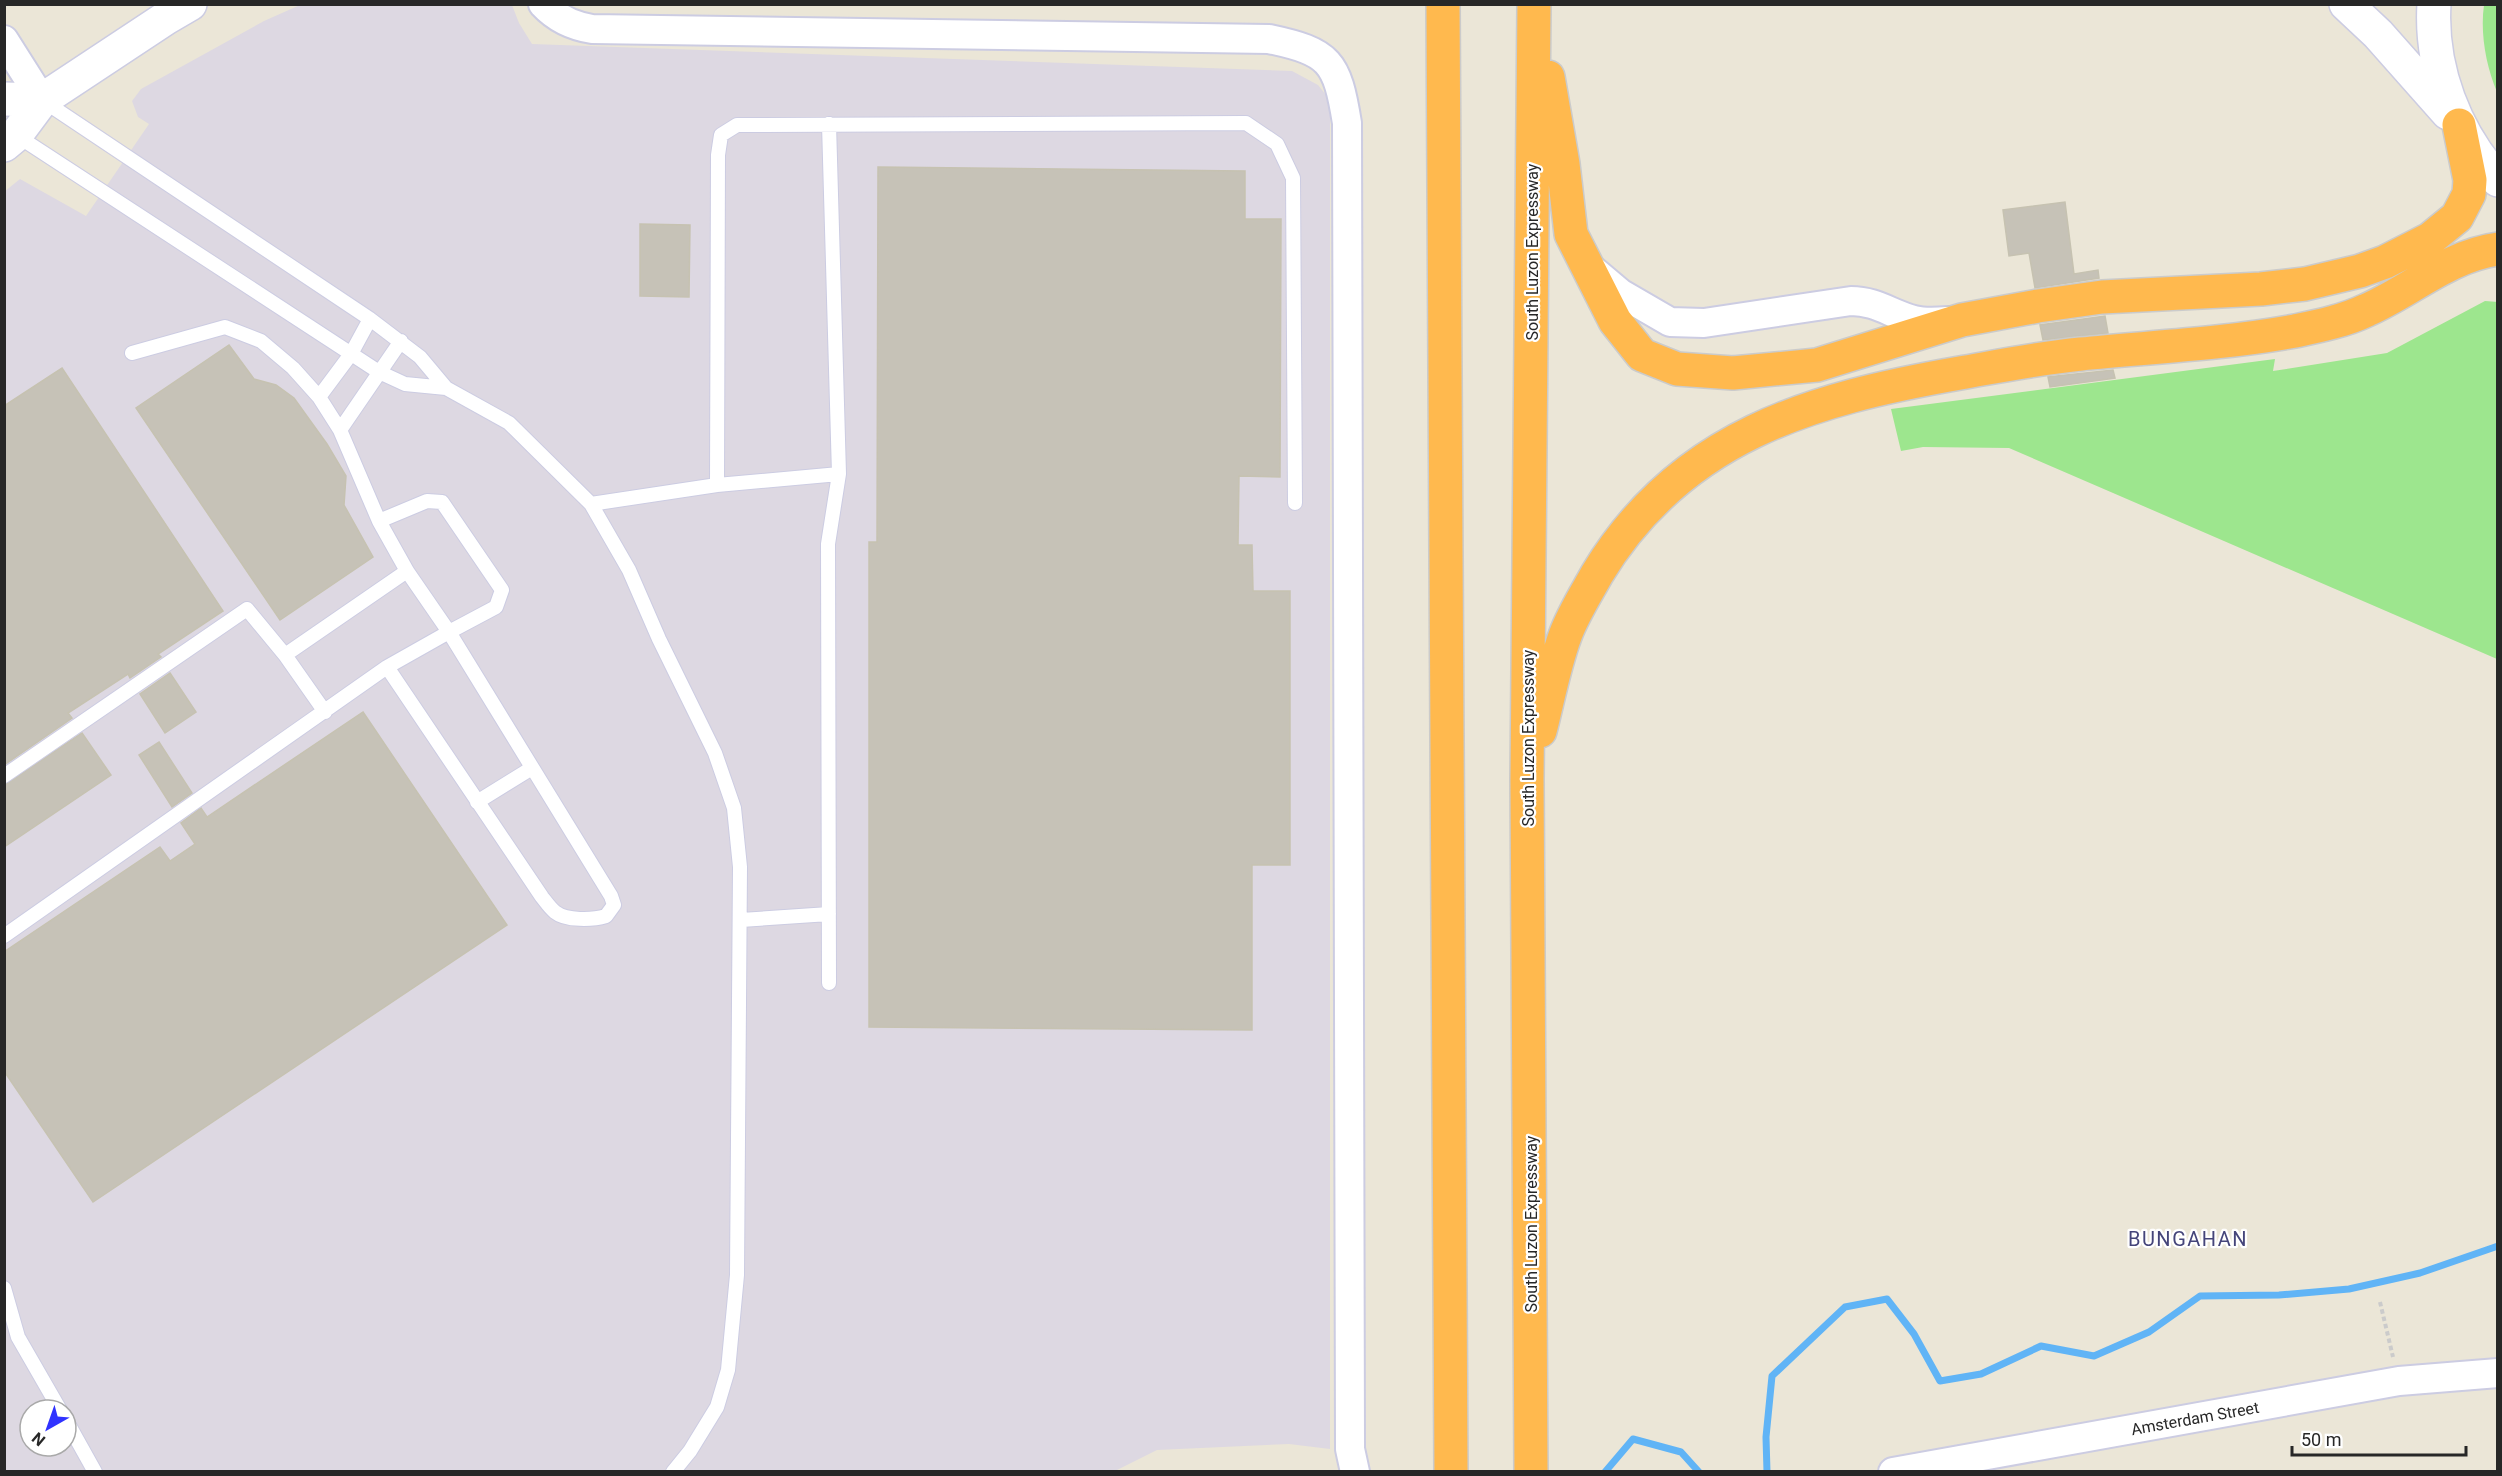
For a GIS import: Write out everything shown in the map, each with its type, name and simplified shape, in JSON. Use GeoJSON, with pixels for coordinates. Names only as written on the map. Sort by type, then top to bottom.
{"type":"FeatureCollection","features":[{"type":"Feature","properties":{"kind":"highway"},"geometry":{"type":"LineString","coordinates":[[1443,4],[1451,1472]]}},
{"type":"Feature","properties":{"kind":"highway"},"geometry":{"type":"LineString","coordinates":[[1534,4],[1563,164],[1571,234],[1616,321],[1642,355],[1677,369],[1733,373],[1818,365],[1962,320],[2102,297],[2261,289],[2336,278],[2385,262],[2430,239],[2451,222],[2465,205],[2470,180],[2459,125]]}},
{"type":"Feature","properties":{"kind":"highway","name":"South Luzon Expressway"},"geometry":{"type":"LineString","coordinates":[[1532,1472],[1527,780],[1534,4]]}},
{"type":"Feature","properties":{"kind":"highway"},"geometry":{"type":"LineString","coordinates":[[1527,780],[1565,636],[1583,597],[1604,563],[1637,519],[1673,483],[1718,449],[1748,433],[1815,406],[1898,383],[2046,358],[2265,336],[2323,326],[2366,311],[2460,257],[2498,249]]}},
{"type":"Feature","properties":{"kind":"main road"},"geometry":{"type":"LineString","coordinates":[[8,135],[42,100],[190,4]]}},
{"type":"Feature","properties":{"kind":"main road"},"geometry":{"type":"LineString","coordinates":[[2346,4],[2378,34],[2459,125]]}},
{"type":"Feature","properties":{"kind":"main road"},"geometry":{"type":"LineString","coordinates":[[2434,4],[2437,55],[2445,91],[2459,125],[2476,153],[2498,180]]}},
{"type":"Feature","properties":{"kind":"main road"},"geometry":{"type":"LineString","coordinates":[[4,99],[42,100]]}},
{"type":"Feature","properties":{"kind":"street"},"geometry":{"type":"LineString","coordinates":[[543,4],[563,21],[576,27],[592,29],[1269,39],[1305,47],[1327,61],[1338,81],[1347,123],[1350,1449],[1355,1472]]}},
{"type":"Feature","properties":{"kind":"street"},"geometry":{"type":"LineString","coordinates":[[4,40],[42,100]]}},
{"type":"Feature","properties":{"kind":"street"},"geometry":{"type":"LineString","coordinates":[[1584,262],[1620,293],[1670,322],[1704,323],[1851,301],[1868,301],[1913,320],[1931,322],[1962,320]]}},
{"type":"Feature","properties":{"kind":"street","name":"Amsterdam Street"},"geometry":{"type":"LineString","coordinates":[[1893,1472],[2399,1381],[2498,1373]]}},
{"type":"Feature","properties":{"kind":"lane"},"geometry":{"type":"LineString","coordinates":[[42,100],[401,341],[420,357],[446,388],[509,423],[591,504],[629,570],[659,639],[715,753],[734,807],[740,867],[737,1275],[728,1370],[717,1407],[690,1451],[673,1472]]}},
{"type":"Feature","properties":{"kind":"lane"},"geometry":{"type":"LineString","coordinates":[[717,485],[718,155],[721,135],[737,125],[1246,123],[1277,144],[1293,178],[1295,503]]}},
{"type":"Feature","properties":{"kind":"lane"},"geometry":{"type":"LineString","coordinates":[[829,983],[828,544],[839,474],[830,124]]}},
{"type":"Feature","properties":{"kind":"lane"},"geometry":{"type":"LineString","coordinates":[[8,135],[379,372],[405,384],[446,388]]}},
{"type":"Feature","properties":{"kind":"lane"},"geometry":{"type":"LineString","coordinates":[[319,397],[351,354],[370,319]]}},
{"type":"Feature","properties":{"kind":"lane"},"geometry":{"type":"LineString","coordinates":[[132,353],[225,327],[261,341],[293,368],[319,397],[340,430],[379,521],[407,571],[449,632],[610,896],[614,905],[606,916],[572,918],[556,912],[542,897],[387,667]]}},
{"type":"Feature","properties":{"kind":"lane"},"geometry":{"type":"LineString","coordinates":[[340,430],[401,341]]}},
{"type":"Feature","properties":{"kind":"lane"},"geometry":{"type":"LineString","coordinates":[[591,504],[717,485],[839,474]]}},
{"type":"Feature","properties":{"kind":"lane"},"geometry":{"type":"LineString","coordinates":[[4,936],[387,667],[496,607],[502,590],[442,502],[427,501],[379,521]]}},
{"type":"Feature","properties":{"kind":"lane"},"geometry":{"type":"LineString","coordinates":[[285,655],[407,571]]}},
{"type":"Feature","properties":{"kind":"lane"},"geometry":{"type":"LineString","coordinates":[[4,776],[247,609],[285,655],[325,712]]}},
{"type":"Feature","properties":{"kind":"lane"},"geometry":{"type":"LineString","coordinates":[[477,802],[532,768]]}},
{"type":"Feature","properties":{"kind":"lane"},"geometry":{"type":"LineString","coordinates":[[741,920],[829,914]]}},
{"type":"Feature","properties":{"kind":"lane"},"geometry":{"type":"LineString","coordinates":[[4,1288],[18,1337],[53,1398]]}},
{"type":"Feature","properties":{"kind":"lane"},"geometry":{"type":"LineString","coordinates":[[78,1442],[95,1472]]}},
{"type":"Feature","properties":{"kind":"path"},"geometry":{"type":"LineString","coordinates":[[2380,1302],[2399,1381]]}},
{"type":"Feature","properties":{"kind":"shaded area"},"geometry":{"type":"Polygon","coordinates":[[[300,5],[512,5],[519,23],[532,44],[1292,71],[1318,85],[1330,100],[1330,1449],[1289,1444],[1157,1450],[1113,1472],[5,1471],[4,192],[20,179],[86,216],[149,124],[138,117],[132,101],[141,89],[264,21],[300,5]]]}},
{"type":"Feature","properties":{"kind":"green space"},"geometry":{"type":"Polygon","coordinates":[[[2484,5],[2497,5],[2497,92],[2485,49],[2484,5]]]}},
{"type":"Feature","properties":{"kind":"green space"},"geometry":{"type":"Polygon","coordinates":[[[2485,301],[2498,302],[2497,659],[2009,448],[1923,447],[1901,451],[1891,409],[2275,359],[2273,371],[2387,353],[2485,301]]]}},
{"type":"Feature","properties":{"kind":"building"},"geometry":{"type":"Polygon","coordinates":[[[878,167],[1245,171],[1245,219],[1281,219],[1280,477],[1239,476],[1238,545],[1252,545],[1253,591],[1290,591],[1290,865],[1252,865],[1252,1030],[869,1027],[869,542],[877,542],[878,167]]]}},
{"type":"Feature","properties":{"kind":"building"},"geometry":{"type":"Polygon","coordinates":[[[2065,202],[2074,274],[2098,270],[2099,278],[2035,288],[2029,253],[2009,256],[2003,210],[2065,202]]]}},
{"type":"Feature","properties":{"kind":"building"},"geometry":{"type":"Polygon","coordinates":[[[640,224],[690,225],[689,297],[640,296],[640,224]]]}},
{"type":"Feature","properties":{"kind":"building"},"geometry":{"type":"Polygon","coordinates":[[[2105,316],[2108,333],[2043,340],[2040,325],[2105,316]]]}},
{"type":"Feature","properties":{"kind":"building"},"geometry":{"type":"Polygon","coordinates":[[[229,345],[254,379],[276,385],[294,398],[327,444],[346,476],[344,505],[373,557],[280,620],[136,408],[229,345]]]}},
{"type":"Feature","properties":{"kind":"building"},"geometry":{"type":"Polygon","coordinates":[[[62,368],[223,611],[158,654],[161,657],[130,678],[128,674],[68,713],[72,718],[4,765],[4,406],[62,368]]]}},
{"type":"Feature","properties":{"kind":"building"},"geometry":{"type":"Polygon","coordinates":[[[2113,370],[2115,378],[2050,387],[2048,377],[2113,370]]]}},
{"type":"Feature","properties":{"kind":"building"},"geometry":{"type":"Polygon","coordinates":[[[170,673],[196,712],[165,733],[140,694],[170,673]]]}},
{"type":"Feature","properties":{"kind":"building"},"geometry":{"type":"Polygon","coordinates":[[[363,712],[507,925],[93,1202],[4,1071],[4,952],[160,847],[170,861],[195,844],[181,823],[201,808],[207,817],[363,712]]]}},
{"type":"Feature","properties":{"kind":"building"},"geometry":{"type":"Polygon","coordinates":[[[82,733],[111,775],[4,847],[4,785],[82,733]]]}},
{"type":"Feature","properties":{"kind":"building"},"geometry":{"type":"Polygon","coordinates":[[[159,742],[192,793],[172,807],[139,755],[159,742]]]}},
{"type":"Feature","properties":{"kind":"waterway"},"geometry":{"type":"LineString","coordinates":[[1767,1472],[1766,1437],[1772,1376],[1845,1307],[1887,1299],[1914,1334],[1940,1381],[1981,1374],[2041,1346],[2094,1356],[2149,1332],[2200,1296],[2279,1295],[2349,1289],[2420,1273],[2498,1246]]}},
{"type":"Feature","properties":{"kind":"waterway"},"geometry":{"type":"LineString","coordinates":[[1605,1472],[1633,1439],[1681,1452],[1699,1472]]}},
{"type":"Feature","properties":{"kind":"district","name":"BUNGAHAN"},"geometry":{"type":"Point","coordinates":[2188,1239]}}]}
